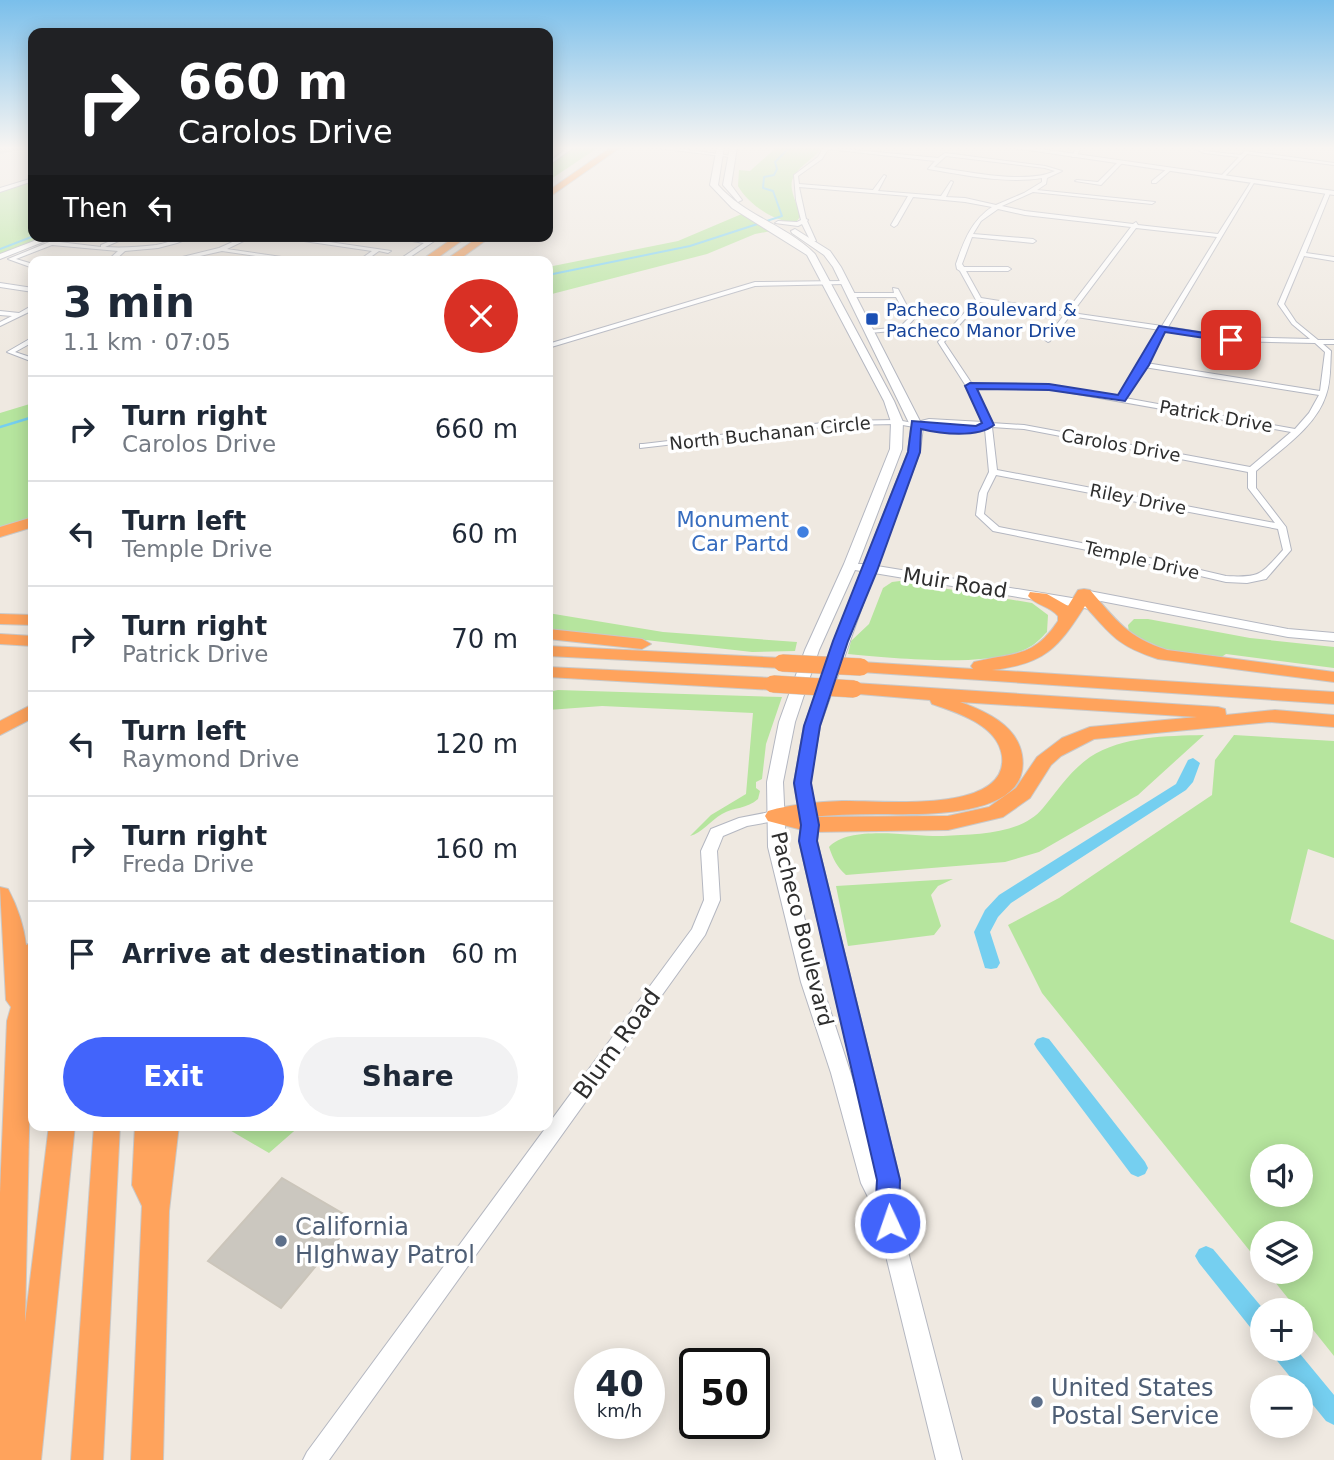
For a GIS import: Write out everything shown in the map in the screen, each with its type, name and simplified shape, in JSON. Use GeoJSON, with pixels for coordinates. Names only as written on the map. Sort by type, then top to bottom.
{"type":"FeatureCollection","features":[{"type":"Feature","properties":{"kind":"highway"},"geometry":{"type":"LineString","coordinates":[[433,256],[454,242]]}},
{"type":"Feature","properties":{"kind":"highway"},"geometry":{"type":"LineString","coordinates":[[457,256],[479,242]]}},
{"type":"Feature","properties":{"kind":"highway"},"geometry":{"type":"LineString","coordinates":[[467,256],[482,242]]}},
{"type":"Feature","properties":{"kind":"highway"},"geometry":{"type":"LineString","coordinates":[[0,532],[28,524]]}},
{"type":"Feature","properties":{"kind":"highway"},"geometry":{"type":"LineString","coordinates":[[0,541],[28,535]]}},
{"type":"Feature","properties":{"kind":"highway"},"geometry":{"type":"LineString","coordinates":[[1036,596],[1052,601],[1062,609],[1067,615],[1067,623]]}},
{"type":"Feature","properties":{"kind":"highway"},"geometry":{"type":"LineString","coordinates":[[937,672],[1015,662],[1032,656],[1051,645],[1086,601],[1122,637],[1137,646],[1164,654],[1334,677]]}},
{"type":"Feature","properties":{"kind":"highway"},"geometry":{"type":"LineString","coordinates":[[4,618],[28,620]]}},
{"type":"Feature","properties":{"kind":"highway"},"geometry":{"type":"LineString","coordinates":[[553,635],[680,648],[743,661]]}},
{"type":"Feature","properties":{"kind":"highway"},"geometry":{"type":"LineString","coordinates":[[0,642],[28,641]]}},
{"type":"Feature","properties":{"kind":"highway"},"geometry":{"type":"LineString","coordinates":[[553,652],[862,667],[1334,698]]}},
{"type":"Feature","properties":{"kind":"highway"},"geometry":{"type":"LineString","coordinates":[[553,672],[920,693],[1334,721]]}},
{"type":"Feature","properties":{"kind":"highway"},"geometry":{"type":"LineString","coordinates":[[553,682],[633,677]]}},
{"type":"Feature","properties":{"kind":"highway"},"geometry":{"type":"LineString","coordinates":[[808,817],[947,806],[988,797],[1004,785],[1013,770],[1012,752],[1009,743],[996,728],[977,715],[920,693]]}},
{"type":"Feature","properties":{"kind":"highway"},"geometry":{"type":"LineString","coordinates":[[0,729],[28,713]]}},
{"type":"Feature","properties":{"kind":"highway"},"geometry":{"type":"LineString","coordinates":[[775,816],[948,823],[1009,805],[1023,793],[1044,761],[1069,742],[1090,733],[1275,716]]}},
{"type":"Feature","properties":{"kind":"highway"},"geometry":{"type":"LineString","coordinates":[[0,895],[13,930],[19,1021],[6,1460]]}},
{"type":"Feature","properties":{"kind":"highway"},"geometry":{"type":"LineString","coordinates":[[19,1021],[28,989]]}},
{"type":"Feature","properties":{"kind":"highway"},"geometry":{"type":"LineString","coordinates":[[25,1460],[61,1131]]}},
{"type":"Feature","properties":{"kind":"highway"},"geometry":{"type":"LineString","coordinates":[[86,1460],[107,1131]]}},
{"type":"Feature","properties":{"kind":"highway"},"geometry":{"type":"LineString","coordinates":[[148,1131],[146,1185],[155,1211]]}},
{"type":"Feature","properties":{"kind":"highway"},"geometry":{"type":"LineString","coordinates":[[147,1460],[155,1211],[165,1131]]}},
{"type":"Feature","properties":{"kind":"main road"},"geometry":{"type":"LineString","coordinates":[[755,215],[813,241],[827,253],[871,332],[916,424]]}},
{"type":"Feature","properties":{"kind":"main road"},"geometry":{"type":"LineString","coordinates":[[774,224],[811,254],[820,267],[825,284],[889,401],[897,422]]}},
{"type":"Feature","properties":{"kind":"main road","name":"Pacheco Boulevard"},"geometry":{"type":"LineString","coordinates":[[897,422],[896,449],[851,564],[812,650],[787,722],[775,782],[775,816],[777,848],[811,982],[841,1073],[872,1183],[886,1209],[949,1460]]}},
{"type":"Feature","properties":{"kind":"main road","name":"Pacheco Boulevard"},"geometry":{"type":"LineString","coordinates":[[886,1209],[889,1180],[808,841],[808,817],[802,783],[812,726],[841,641],[914,452],[916,424]]}},
{"type":"Feature","properties":{"kind":"main road","name":"Muir Road"},"geometry":{"type":"LineString","coordinates":[[851,564],[1086,601]]}},
{"type":"Feature","properties":{"kind":"main road","name":"Muir Road"},"geometry":{"type":"LineString","coordinates":[[872,566],[1036,596],[1086,601]]}},
{"type":"Feature","properties":{"kind":"street"},"geometry":{"type":"LineString","coordinates":[[804,215],[806,232],[813,241]]}},
{"type":"Feature","properties":{"kind":"street"},"geometry":{"type":"LineString","coordinates":[[894,225],[900,215]]}},
{"type":"Feature","properties":{"kind":"street"},"geometry":{"type":"LineString","coordinates":[[985,215],[974,226],[959,264],[979,300],[1231,340],[1334,342]]}},
{"type":"Feature","properties":{"kind":"street"},"geometry":{"type":"LineString","coordinates":[[1049,215],[1219,236]]}},
{"type":"Feature","properties":{"kind":"street"},"geometry":{"type":"LineString","coordinates":[[1121,399],[1232,215]]}},
{"type":"Feature","properties":{"kind":"street"},"geometry":{"type":"LineString","coordinates":[[1282,527],[1252,488],[1252,470],[1296,431],[1318,407],[1323,394],[1328,351],[1294,323],[1282,304],[1301,254],[1320,215]]}},
{"type":"Feature","properties":{"kind":"street"},"geometry":{"type":"LineString","coordinates":[[774,224],[798,224],[805,220]]}},
{"type":"Feature","properties":{"kind":"street"},"geometry":{"type":"LineString","coordinates":[[1048,340],[1136,224]]}},
{"type":"Feature","properties":{"kind":"street"},"geometry":{"type":"LineString","coordinates":[[970,235],[1033,241]]}},
{"type":"Feature","properties":{"kind":"street"},"geometry":{"type":"LineString","coordinates":[[0,257],[46,242]]}},
{"type":"Feature","properties":{"kind":"street"},"geometry":{"type":"LineString","coordinates":[[28,264],[11,259],[48,242]]}},
{"type":"Feature","properties":{"kind":"street"},"geometry":{"type":"LineString","coordinates":[[64,242],[124,249],[165,242]]}},
{"type":"Feature","properties":{"kind":"street"},"geometry":{"type":"LineString","coordinates":[[98,248],[112,242]]}},
{"type":"Feature","properties":{"kind":"street"},"geometry":{"type":"LineString","coordinates":[[191,256],[237,242]]}},
{"type":"Feature","properties":{"kind":"street"},"geometry":{"type":"LineString","coordinates":[[318,242],[388,251]]}},
{"type":"Feature","properties":{"kind":"street"},"geometry":{"type":"LineString","coordinates":[[408,256],[430,242]]}},
{"type":"Feature","properties":{"kind":"street"},"geometry":{"type":"LineString","coordinates":[[116,256],[124,249]]}},
{"type":"Feature","properties":{"kind":"street"},"geometry":{"type":"LineString","coordinates":[[221,249],[271,256]]}},
{"type":"Feature","properties":{"kind":"street"},"geometry":{"type":"LineString","coordinates":[[368,256],[377,250]]}},
{"type":"Feature","properties":{"kind":"street"},"geometry":{"type":"LineString","coordinates":[[1301,254],[1334,259]]}},
{"type":"Feature","properties":{"kind":"street"},"geometry":{"type":"LineString","coordinates":[[960,269],[1008,269]]}},
{"type":"Feature","properties":{"kind":"street"},"geometry":{"type":"LineString","coordinates":[[553,345],[755,284],[843,283]]}},
{"type":"Feature","properties":{"kind":"street"},"geometry":{"type":"LineString","coordinates":[[0,287],[28,290]]}},
{"type":"Feature","properties":{"kind":"street"},"geometry":{"type":"LineString","coordinates":[[851,295],[896,292],[906,307],[911,319],[902,329],[871,332]]}},
{"type":"Feature","properties":{"kind":"street","name":"Temple Drive"},"geometry":{"type":"LineString","coordinates":[[979,300],[941,342],[970,386],[989,425],[993,472],[983,493],[980,515],[996,529],[1226,579],[1247,580],[1262,577],[1287,550],[1282,527]]}},
{"type":"Feature","properties":{"kind":"street"},"geometry":{"type":"LineString","coordinates":[[0,324],[28,310]]}},
{"type":"Feature","properties":{"kind":"street"},"geometry":{"type":"LineString","coordinates":[[0,313],[20,315]]}},
{"type":"Feature","properties":{"kind":"street"},"geometry":{"type":"LineString","coordinates":[[28,342],[10,352],[28,358]]}},
{"type":"Feature","properties":{"kind":"street"},"geometry":{"type":"LineString","coordinates":[[1144,365],[1323,394]]}},
{"type":"Feature","properties":{"kind":"street","name":"Patrick Drive"},"geometry":{"type":"LineString","coordinates":[[970,386],[1049,387],[1296,431]]}},
{"type":"Feature","properties":{"kind":"street","name":"Carolos Drive"},"geometry":{"type":"LineString","coordinates":[[897,422],[931,428],[978,429],[989,425],[1024,427],[1252,470]]}},
{"type":"Feature","properties":{"kind":"street","name":"North Buchanan Circle"},"geometry":{"type":"LineString","coordinates":[[643,446],[840,423],[897,422]]}},
{"type":"Feature","properties":{"kind":"street","name":"Riley Drive"},"geometry":{"type":"LineString","coordinates":[[993,472],[1282,527]]}},
{"type":"Feature","properties":{"kind":"street","name":"Muir Road"},"geometry":{"type":"LineString","coordinates":[[1086,601],[1288,633],[1334,637]]}},
{"type":"Feature","properties":{"kind":"street","name":"Muir Road"},"geometry":{"type":"LineString","coordinates":[[1086,601],[1237,632],[1334,643]]}},
{"type":"Feature","properties":{"kind":"street","name":"Blum Road"},"geometry":{"type":"LineString","coordinates":[[315,1460],[699,931],[712,900],[709,851],[716,833],[730,824],[751,818],[775,816]]}},
{"type":"Feature","properties":{"kind":"green space"},"geometry":{"type":"Polygon","coordinates":[[[0,215],[28,215],[28,242],[38,242],[0,256],[0,215]]]}},
{"type":"Feature","properties":{"kind":"green space"},"geometry":{"type":"Polygon","coordinates":[[[739,215],[748,215],[777,230],[755,234],[707,254],[553,294],[553,266],[678,241],[739,215]]]}},
{"type":"Feature","properties":{"kind":"green space"},"geometry":{"type":"Polygon","coordinates":[[[800,215],[800,217],[796,222],[771,216],[800,215]]]}},
{"type":"Feature","properties":{"kind":"green space"},"geometry":{"type":"Polygon","coordinates":[[[28,405],[28,524],[0,532],[0,413],[28,405]]]}},
{"type":"Feature","properties":{"kind":"green space"},"geometry":{"type":"Polygon","coordinates":[[[900,581],[1032,603],[1048,615],[1047,632],[1026,649],[987,658],[939,660],[848,654],[851,641],[869,624],[883,588],[892,582],[900,581]]]}},
{"type":"Feature","properties":{"kind":"green space"},"geometry":{"type":"Polygon","coordinates":[[[553,614],[663,632],[797,642],[795,651],[752,652],[553,630],[553,614]]]}},
{"type":"Feature","properties":{"kind":"green space"},"geometry":{"type":"Polygon","coordinates":[[[1134,619],[1148,619],[1250,638],[1334,647],[1334,668],[1226,654],[1220,658],[1164,649],[1129,633],[1128,625],[1134,619]]]}},
{"type":"Feature","properties":{"kind":"green space"},"geometry":{"type":"Polygon","coordinates":[[[553,691],[782,697],[766,744],[762,779],[756,782],[756,788],[760,791],[758,799],[722,814],[690,836],[711,815],[746,794],[753,713],[602,706],[553,710],[553,691]]]}},
{"type":"Feature","properties":{"kind":"green space"},"geometry":{"type":"Polygon","coordinates":[[[1204,735],[1138,795],[1039,852],[1005,862],[846,875],[829,847],[839,840],[866,834],[943,836],[1010,828],[1034,817],[1076,768],[1103,750],[1145,738],[1204,735]]]}},
{"type":"Feature","properties":{"kind":"green space"},"geometry":{"type":"Polygon","coordinates":[[[1234,735],[1334,741],[1334,858],[1308,849],[1290,922],[1334,940],[1334,1356],[1313,1330],[1313,1298],[1288,1298],[1277,1284],[1313,1284],[1313,1221],[1250,1221],[1250,1251],[1042,993],[1008,925],[1059,898],[1212,795],[1215,760],[1234,735]]]}},
{"type":"Feature","properties":{"kind":"green space"},"geometry":{"type":"Polygon","coordinates":[[[953,879],[938,886],[931,895],[941,926],[934,935],[848,946],[836,886],[953,879]]]}},
{"type":"Feature","properties":{"kind":"green space"},"geometry":{"type":"Polygon","coordinates":[[[231,1131],[294,1131],[269,1153],[231,1131]]]}},
{"type":"Feature","properties":{"kind":"building","name":"California HIghway Patrol"},"geometry":{"type":"Polygon","coordinates":[[[282,1178],[354,1220],[281,1308],[208,1261],[282,1178]]]}},
{"type":"Feature","properties":{"kind":"waterway"},"geometry":{"type":"LineString","coordinates":[[553,274],[690,246],[782,215]]}},
{"type":"Feature","properties":{"kind":"waterway"},"geometry":{"type":"LineString","coordinates":[[0,249],[28,238]]}},
{"type":"Feature","properties":{"kind":"waterway"},"geometry":{"type":"LineString","coordinates":[[0,427],[28,419]]}},
{"type":"Feature","properties":{"kind":"waterway"},"geometry":{"type":"LineString","coordinates":[[991,963],[982,932],[991,914],[1005,899],[1181,787],[1186,782],[1193,763]]}},
{"type":"Feature","properties":{"kind":"waterway"},"geometry":{"type":"LineString","coordinates":[[1043,1044],[1138,1168]]}},
{"type":"Feature","properties":{"kind":"waterway"},"geometry":{"type":"LineString","coordinates":[[1206,1256],[1250,1309]]}},
{"type":"Feature","properties":{"kind":"waterway"},"geometry":{"type":"LineString","coordinates":[[1292,1361],[1334,1413]]}},
{"type":"Feature","properties":{"kind":"place","name":"Pacheco Boulevard & Pacheco Manor Drive"},"geometry":{"type":"Point","coordinates":[872,319]}},
{"type":"Feature","properties":{"kind":"place","name":"Monument Car Partd"},"geometry":{"type":"Point","coordinates":[803,532]}},
{"type":"Feature","properties":{"kind":"place","name":"California HIghway Patrol"},"geometry":{"type":"Point","coordinates":[281,1241]}},
{"type":"Feature","properties":{"kind":"place","name":"United States Postal Service"},"geometry":{"type":"Point","coordinates":[1037,1402]}},
{"type":"Feature","properties":{"kind":"route"},"geometry":{"type":"LineString","coordinates":[[890,1223],[886,1209],[889,1180],[808,841],[810,825],[802,783],[812,726],[841,641],[914,452],[916,424],[931,428],[978,429],[989,425],[970,386],[1049,387],[1121,399],[1144,365],[1162,328],[1231,340]]}}]}
